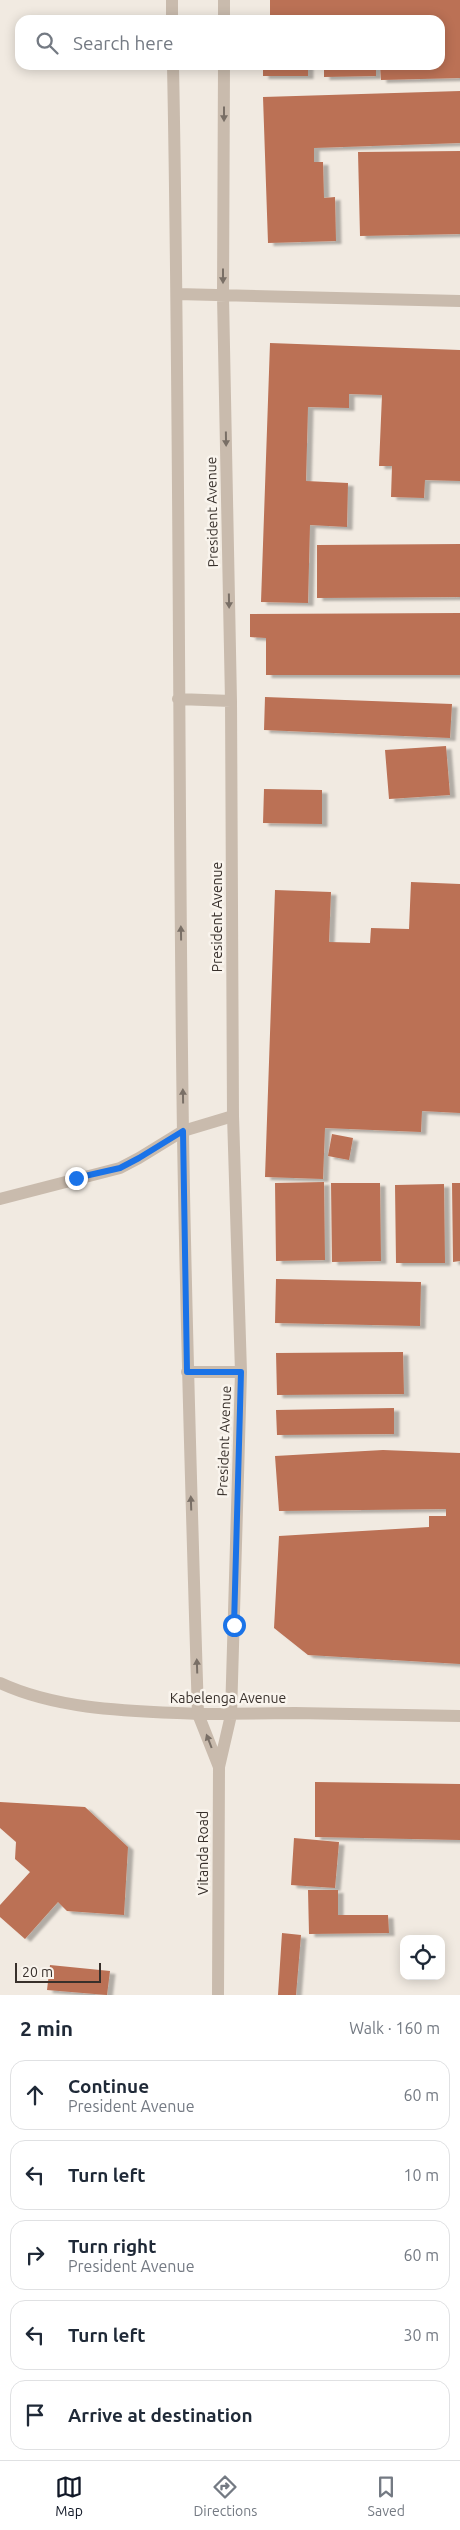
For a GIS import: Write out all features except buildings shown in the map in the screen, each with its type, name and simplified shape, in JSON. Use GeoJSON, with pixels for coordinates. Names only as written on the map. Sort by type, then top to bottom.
{"type":"FeatureCollection","features":[{"type":"Feature","properties":{"kind":"street"},"geometry":{"type":"LineString","coordinates":[[172,0],[172,15]]}},
{"type":"Feature","properties":{"kind":"street"},"geometry":{"type":"LineString","coordinates":[[224,0],[224,15]]}},
{"type":"Feature","properties":{"kind":"street"},"geometry":{"type":"LineString","coordinates":[[173,70],[177,294],[178,699],[183,1131],[187,1372],[198,1714]]}},
{"type":"Feature","properties":{"kind":"street","name":"President Avenue"},"geometry":{"type":"LineString","coordinates":[[219,1767],[231,1716],[241,1372],[233,1116],[230,701],[223,296],[224,70]]}},
{"type":"Feature","properties":{"kind":"street"},"geometry":{"type":"LineString","coordinates":[[177,294],[460,301]]}},
{"type":"Feature","properties":{"kind":"street"},"geometry":{"type":"LineString","coordinates":[[178,699],[230,701]]}},
{"type":"Feature","properties":{"kind":"street"},"geometry":{"type":"LineString","coordinates":[[0,1199],[120,1168],[183,1131],[233,1116]]}},
{"type":"Feature","properties":{"kind":"street"},"geometry":{"type":"LineString","coordinates":[[187,1372],[241,1372]]}},
{"type":"Feature","properties":{"kind":"street","name":"Kabelenga Avenue"},"geometry":{"type":"LineString","coordinates":[[0,1683],[18,1692],[98,1709],[231,1716],[295,1713],[460,1716]]}},
{"type":"Feature","properties":{"kind":"street","name":"Vitanda Road"},"geometry":{"type":"LineString","coordinates":[[198,1714],[219,1767],[218,1995]]}},
{"type":"Feature","properties":{"kind":"route"},"geometry":{"type":"LineString","coordinates":[[76,1178],[120,1168],[183,1131],[187,1372],[241,1372],[234,1625]]}}]}
